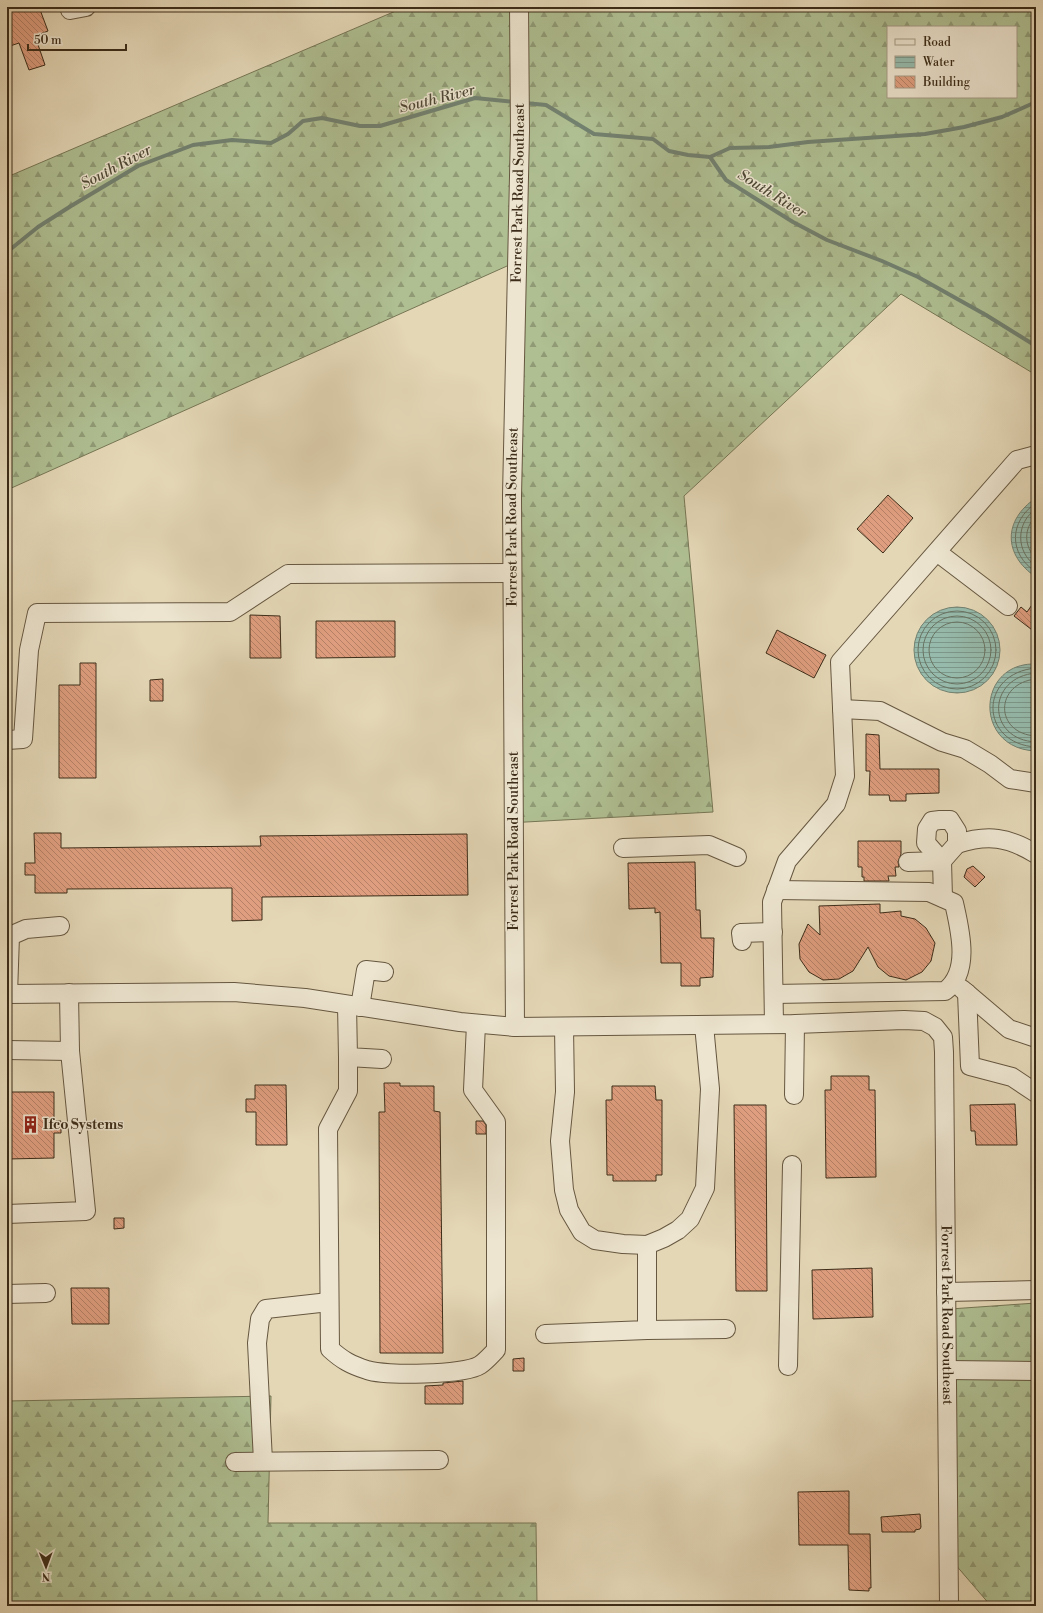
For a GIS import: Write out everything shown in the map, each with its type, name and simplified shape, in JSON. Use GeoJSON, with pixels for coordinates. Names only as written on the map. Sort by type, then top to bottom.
{"type":"FeatureCollection","features":[{"type":"Feature","properties":{"kind":"street","name":"Forrest Park Road Southeast"},"geometry":{"type":"LineString","coordinates":[[515,1027],[512,496],[520,131],[519,7]]}},
{"type":"Feature","properties":{"kind":"street"},"geometry":{"type":"LineString","coordinates":[[774,1024],[772,902],[787,861],[836,804],[845,776],[840,662],[1017,460],[1036,455]]}},
{"type":"Feature","properties":{"kind":"street"},"geometry":{"type":"LineString","coordinates":[[937,552],[1008,606]]}},
{"type":"Feature","properties":{"kind":"street"},"geometry":{"type":"LineString","coordinates":[[7,740],[23,739],[29,650],[37,613],[230,612],[288,574],[512,573]]}},
{"type":"Feature","properties":{"kind":"street"},"geometry":{"type":"LineString","coordinates":[[842,709],[880,711],[942,742],[965,749],[990,764],[1010,779],[1035,785]]}},
{"type":"Feature","properties":{"kind":"street"},"geometry":{"type":"LineString","coordinates":[[943,898],[942,861],[926,843],[927,829],[932,821],[950,820],[957,831],[957,844]]}},
{"type":"Feature","properties":{"kind":"street"},"geometry":{"type":"LineString","coordinates":[[908,862],[942,861],[957,844],[988,837],[1001,839],[1026,848],[1036,854]]}},
{"type":"Feature","properties":{"kind":"street"},"geometry":{"type":"LineString","coordinates":[[624,848],[709,845],[737,857]]}},
{"type":"Feature","properties":{"kind":"street"},"geometry":{"type":"LineString","coordinates":[[776,890],[929,892],[954,903],[958,921],[960,963],[958,976],[970,1066],[1012,1077],[1036,1092]]}},
{"type":"Feature","properties":{"kind":"street"},"geometry":{"type":"LineString","coordinates":[[60,926],[26,929],[10,936],[7,994],[234,992],[304,998],[476,1024],[515,1027],[795,1024],[794,1095]]}},
{"type":"Feature","properties":{"kind":"street"},"geometry":{"type":"LineString","coordinates":[[741,931],[772,932]]}},
{"type":"Feature","properties":{"kind":"street"},"geometry":{"type":"LineString","coordinates":[[384,972],[366,970],[354,1006],[348,1057],[348,1091],[328,1129],[330,1349],[344,1362],[381,1373],[455,1372],[480,1365],[496,1350],[496,1122],[473,1090],[476,1024]]}},
{"type":"Feature","properties":{"kind":"street"},"geometry":{"type":"LineString","coordinates":[[774,994],[945,991],[960,988]]}},
{"type":"Feature","properties":{"kind":"street"},"geometry":{"type":"LineString","coordinates":[[960,988],[1010,1029],[1036,1038]]}},
{"type":"Feature","properties":{"kind":"street"},"geometry":{"type":"LineString","coordinates":[[7,1214],[86,1211],[70,1051],[68,994]]}},
{"type":"Feature","properties":{"kind":"street","name":"Forrest Park Road Southeast"},"geometry":{"type":"LineString","coordinates":[[795,1024],[904,1020],[924,1021],[935,1027],[942,1037],[944,1052],[949,1606]]}},
{"type":"Feature","properties":{"kind":"street"},"geometry":{"type":"LineString","coordinates":[[564,1027],[565,1092],[560,1141],[564,1190],[569,1210],[582,1232],[595,1240],[623,1244],[647,1244],[664,1238],[678,1230],[690,1219],[705,1188],[710,1089],[704,1025]]}},
{"type":"Feature","properties":{"kind":"street"},"geometry":{"type":"LineString","coordinates":[[7,1050],[70,1051]]}},
{"type":"Feature","properties":{"kind":"street"},"geometry":{"type":"LineString","coordinates":[[348,1057],[382,1059]]}},
{"type":"Feature","properties":{"kind":"street"},"geometry":{"type":"LineString","coordinates":[[788,1366],[792,1165]]}},
{"type":"Feature","properties":{"kind":"street"},"geometry":{"type":"LineString","coordinates":[[647,1244],[647,1330]]}},
{"type":"Feature","properties":{"kind":"street"},"geometry":{"type":"LineString","coordinates":[[946,1292],[1036,1290]]}},
{"type":"Feature","properties":{"kind":"street"},"geometry":{"type":"LineString","coordinates":[[7,1294],[46,1294]]}},
{"type":"Feature","properties":{"kind":"street"},"geometry":{"type":"LineString","coordinates":[[263,1462],[257,1368],[257,1343],[260,1319],[266,1309],[330,1302]]}},
{"type":"Feature","properties":{"kind":"street"},"geometry":{"type":"LineString","coordinates":[[545,1334],[726,1329]]}},
{"type":"Feature","properties":{"kind":"street"},"geometry":{"type":"LineString","coordinates":[[947,1370],[1036,1371]]}},
{"type":"Feature","properties":{"kind":"street"},"geometry":{"type":"LineString","coordinates":[[235,1462],[439,1460]]}},
{"type":"Feature","properties":{"kind":"green space"},"geometry":{"type":"Polygon","coordinates":[[[405,7],[1036,7],[1036,375],[901,294],[684,496],[713,812],[507,823],[516,262],[7,490],[7,177],[405,7]]]}},
{"type":"Feature","properties":{"kind":"green space"},"geometry":{"type":"Polygon","coordinates":[[[1036,1303],[1036,1606],[991,1606],[948,1556],[950,1309],[1036,1303]]]}},
{"type":"Feature","properties":{"kind":"green space"},"geometry":{"type":"Polygon","coordinates":[[[271,1396],[268,1523],[536,1523],[537,1606],[7,1606],[7,1401],[271,1396]]]}},
{"type":"Feature","properties":{"kind":"water"},"geometry":{"type":"Polygon","coordinates":[[[1036,498],[1036,577],[1025,568],[1017,558],[1011,538],[1017,517],[1025,507],[1036,498]]]}},
{"type":"Feature","properties":{"kind":"water"},"geometry":{"type":"Polygon","coordinates":[[[957,607],[973,610],[981,614],[993,626],[997,634],[1000,650],[997,666],[993,674],[981,686],[973,690],[957,693],[941,690],[933,686],[921,674],[917,666],[914,650],[917,634],[921,626],[933,614],[941,610],[957,607]]]}},
{"type":"Feature","properties":{"kind":"water"},"geometry":{"type":"Polygon","coordinates":[[[1036,664],[1036,751],[1015,747],[1001,736],[992,722],[990,706],[993,690],[1002,676],[1016,667],[1036,664]]]}},
{"type":"Feature","properties":{"kind":"building"},"geometry":{"type":"Polygon","coordinates":[[[12,7],[39,7],[48,31],[35,36],[45,65],[29,70],[19,43],[7,47],[7,9],[12,7]]]}},
{"type":"Feature","properties":{"kind":"building"},"geometry":{"type":"Polygon","coordinates":[[[888,495],[913,518],[883,553],[857,529],[888,495]]]}},
{"type":"Feature","properties":{"kind":"building"},"geometry":{"type":"Polygon","coordinates":[[[1036,599],[1036,633],[1014,616],[1021,607],[1027,612],[1036,599]]]}},
{"type":"Feature","properties":{"kind":"building"},"geometry":{"type":"Polygon","coordinates":[[[250,615],[280,616],[281,658],[250,658],[250,615]]]}},
{"type":"Feature","properties":{"kind":"building"},"geometry":{"type":"Polygon","coordinates":[[[316,621],[395,621],[395,657],[316,658],[316,621]]]}},
{"type":"Feature","properties":{"kind":"building"},"geometry":{"type":"Polygon","coordinates":[[[777,630],[826,655],[814,678],[766,653],[777,630]]]}},
{"type":"Feature","properties":{"kind":"building"},"geometry":{"type":"Polygon","coordinates":[[[80,663],[96,663],[96,778],[59,778],[59,685],[80,685],[80,663]]]}},
{"type":"Feature","properties":{"kind":"building"},"geometry":{"type":"Polygon","coordinates":[[[163,679],[163,701],[150,701],[150,680],[163,679]]]}},
{"type":"Feature","properties":{"kind":"building"},"geometry":{"type":"Polygon","coordinates":[[[866,734],[879,735],[880,769],[939,769],[939,793],[906,794],[906,801],[890,801],[889,795],[869,795],[870,771],[866,771],[866,734]]]}},
{"type":"Feature","properties":{"kind":"building"},"geometry":{"type":"Polygon","coordinates":[[[34,833],[61,833],[61,848],[261,846],[260,836],[467,834],[468,895],[262,897],[262,920],[232,921],[232,888],[67,889],[67,893],[35,893],[35,875],[25,875],[25,863],[35,863],[34,833]]]}},
{"type":"Feature","properties":{"kind":"building"},"geometry":{"type":"Polygon","coordinates":[[[858,841],[901,841],[901,854],[898,862],[899,867],[895,867],[896,876],[888,876],[889,881],[864,881],[864,877],[862,877],[862,867],[858,867],[858,841]]]}},
{"type":"Feature","properties":{"kind":"building"},"geometry":{"type":"Polygon","coordinates":[[[695,862],[696,910],[700,910],[701,938],[714,938],[713,977],[700,978],[700,986],[681,986],[681,963],[661,963],[660,912],[655,913],[655,908],[629,909],[628,863],[695,862]]]}},
{"type":"Feature","properties":{"kind":"building"},"geometry":{"type":"Polygon","coordinates":[[[973,866],[985,877],[975,887],[964,877],[967,869],[973,866]]]}},
{"type":"Feature","properties":{"kind":"building"},"geometry":{"type":"Polygon","coordinates":[[[880,904],[880,913],[901,911],[901,916],[915,919],[926,928],[935,943],[931,961],[922,972],[906,980],[889,976],[878,967],[868,947],[853,971],[839,979],[823,980],[809,972],[800,959],[799,944],[808,924],[820,935],[819,906],[880,904]]]}},
{"type":"Feature","properties":{"kind":"building"},"geometry":{"type":"Polygon","coordinates":[[[831,1076],[869,1076],[869,1090],[875,1090],[876,1177],[826,1178],[825,1090],[831,1090],[831,1076]]]}},
{"type":"Feature","properties":{"kind":"building"},"geometry":{"type":"Polygon","coordinates":[[[384,1083],[400,1083],[400,1086],[434,1086],[434,1111],[440,1112],[443,1353],[380,1353],[379,1112],[385,1112],[384,1083]]]}},
{"type":"Feature","properties":{"kind":"building"},"geometry":{"type":"Polygon","coordinates":[[[255,1085],[286,1085],[287,1145],[256,1145],[256,1112],[246,1112],[246,1099],[255,1099],[255,1085]]]}},
{"type":"Feature","properties":{"kind":"building"},"geometry":{"type":"Polygon","coordinates":[[[612,1086],[655,1086],[656,1100],[662,1100],[662,1175],[656,1175],[656,1181],[613,1181],[613,1175],[607,1175],[606,1100],[612,1100],[612,1086]]]}},
{"type":"Feature","properties":{"kind":"building","name":"Ifco Systems"},"geometry":{"type":"Polygon","coordinates":[[[7,1092],[54,1092],[54,1121],[61,1121],[61,1133],[54,1133],[54,1158],[7,1159],[7,1092]]]}},
{"type":"Feature","properties":{"kind":"building"},"geometry":{"type":"Polygon","coordinates":[[[1015,1104],[1017,1145],[976,1145],[975,1131],[971,1131],[970,1105],[1015,1104]]]}},
{"type":"Feature","properties":{"kind":"building"},"geometry":{"type":"Polygon","coordinates":[[[734,1105],[766,1105],[767,1291],[736,1291],[734,1105]]]}},
{"type":"Feature","properties":{"kind":"building"},"geometry":{"type":"Polygon","coordinates":[[[476,1121],[483,1121],[486,1125],[486,1134],[476,1134],[476,1121]]]}},
{"type":"Feature","properties":{"kind":"building"},"geometry":{"type":"Polygon","coordinates":[[[114,1218],[124,1218],[124,1228],[114,1229],[114,1218]]]}},
{"type":"Feature","properties":{"kind":"building"},"geometry":{"type":"Polygon","coordinates":[[[872,1268],[873,1317],[813,1319],[812,1270],[872,1268]]]}},
{"type":"Feature","properties":{"kind":"building"},"geometry":{"type":"Polygon","coordinates":[[[71,1288],[109,1288],[109,1324],[72,1324],[71,1288]]]}},
{"type":"Feature","properties":{"kind":"building"},"geometry":{"type":"Polygon","coordinates":[[[524,1358],[524,1371],[513,1371],[513,1359],[524,1358]]]}},
{"type":"Feature","properties":{"kind":"building"},"geometry":{"type":"Polygon","coordinates":[[[463,1381],[463,1404],[425,1404],[425,1386],[443,1385],[443,1383],[463,1381]]]}},
{"type":"Feature","properties":{"kind":"building"},"geometry":{"type":"Polygon","coordinates":[[[849,1491],[849,1534],[870,1534],[871,1588],[869,1588],[869,1591],[849,1590],[848,1545],[799,1545],[798,1492],[849,1491]]]}},
{"type":"Feature","properties":{"kind":"building"},"geometry":{"type":"Polygon","coordinates":[[[920,1514],[921,1527],[920,1529],[915,1530],[915,1532],[882,1532],[881,1517],[920,1514]]]}},
{"type":"Feature","properties":{"kind":"waterway","name":"South River"},"geometry":{"type":"LineString","coordinates":[[7,252],[38,227],[138,166],[193,145],[232,140],[271,143],[288,134],[303,121],[322,118],[360,126],[380,126],[475,98],[516,102]]}},
{"type":"Feature","properties":{"kind":"waterway"},"geometry":{"type":"LineString","coordinates":[[525,103],[546,105],[594,134],[653,139],[669,151],[688,155],[710,157],[730,148],[769,147],[808,142],[925,134],[964,127],[1002,117],[1036,102]]}},
{"type":"Feature","properties":{"kind":"waterway","name":"South River"},"geometry":{"type":"LineString","coordinates":[[710,157],[726,180],[793,222],[827,240],[882,261],[918,277],[986,315],[1036,346]]}},
{"type":"Feature","properties":{"kind":"place","name":"Ifco Systems"},"geometry":{"type":"Point","coordinates":[30,1125]}}]}
